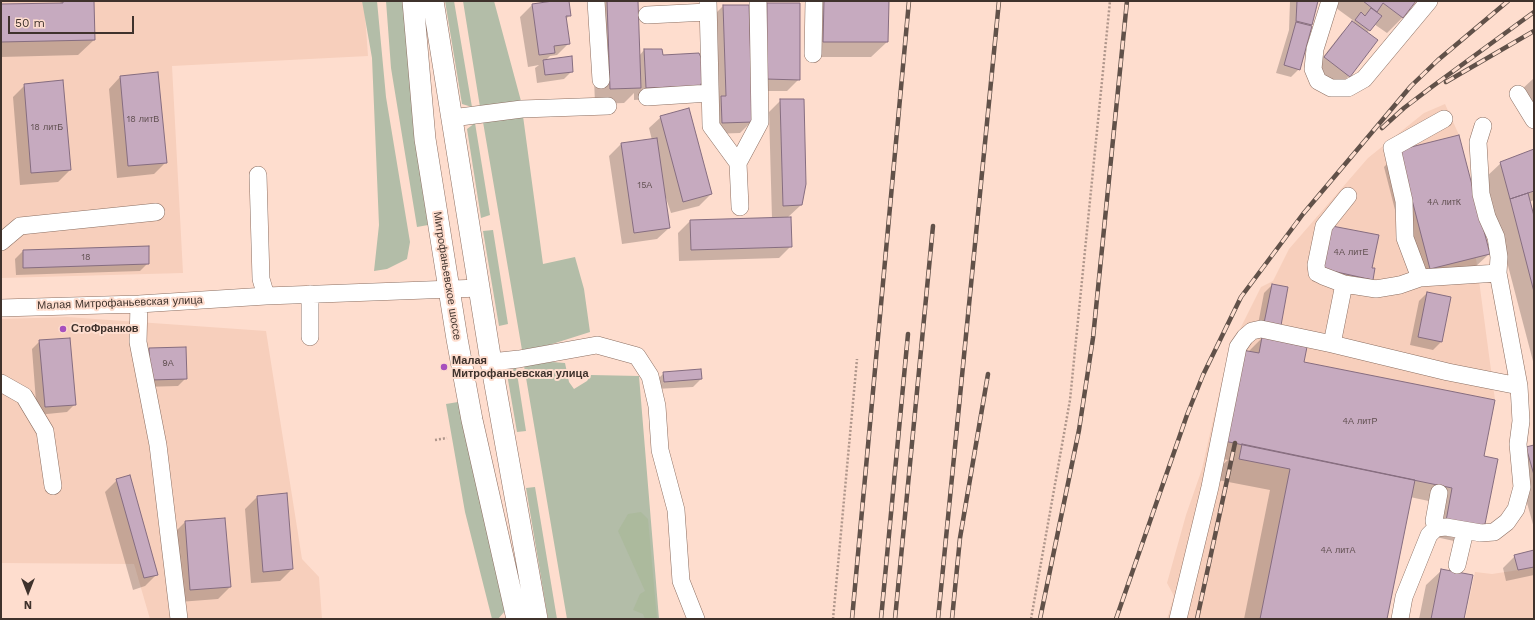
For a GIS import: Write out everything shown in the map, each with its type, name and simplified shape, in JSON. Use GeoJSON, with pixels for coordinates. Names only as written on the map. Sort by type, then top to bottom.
{"type":"FeatureCollection","features":[{"type":"Feature","properties":{"kind":"main road","name":"Митрофаньевское шоссе"},"geometry":{"type":"LineString","coordinates":[[413,1],[425,139],[449,289],[472,420],[517,619]]}},
{"type":"Feature","properties":{"kind":"main road"},"geometry":{"type":"LineString","coordinates":[[433,1],[491,362],[537,619]]}},
{"type":"Feature","properties":{"kind":"street"},"geometry":{"type":"LineString","coordinates":[[596,1],[601,80]]}},
{"type":"Feature","properties":{"kind":"street"},"geometry":{"type":"LineString","coordinates":[[740,207],[738,163],[760,122],[758,1]]}},
{"type":"Feature","properties":{"kind":"street"},"geometry":{"type":"LineString","coordinates":[[813,54],[814,1]]}},
{"type":"Feature","properties":{"kind":"street"},"geometry":{"type":"LineString","coordinates":[[1330,1],[1315,49],[1313,69],[1318,81],[1331,88],[1348,88],[1364,79],[1430,1]]}},
{"type":"Feature","properties":{"kind":"street"},"geometry":{"type":"LineString","coordinates":[[647,15],[708,7],[711,126],[738,163]]}},
{"type":"Feature","properties":{"kind":"street"},"geometry":{"type":"LineString","coordinates":[[647,98],[710,93]]}},
{"type":"Feature","properties":{"kind":"street"},"geometry":{"type":"LineString","coordinates":[[1518,94],[1534,120]]}},
{"type":"Feature","properties":{"kind":"street"},"geometry":{"type":"LineString","coordinates":[[452,118],[522,109],[608,106]]}},
{"type":"Feature","properties":{"kind":"street"},"geometry":{"type":"LineString","coordinates":[[1420,278],[1405,238],[1404,201],[1392,148],[1444,119]]}},
{"type":"Feature","properties":{"kind":"street"},"geometry":{"type":"LineString","coordinates":[[1400,619],[1404,597],[1420,554],[1429,535],[1436,528],[1446,527],[1481,533],[1494,532],[1507,522],[1516,509],[1522,488],[1518,444],[1528,422],[1518,386],[1498,273],[1496,237],[1487,217],[1481,194],[1478,142],[1483,126]]}},
{"type":"Feature","properties":{"kind":"street"},"geometry":{"type":"LineString","coordinates":[[258,175],[261,279],[266,296]]}},
{"type":"Feature","properties":{"kind":"street"},"geometry":{"type":"LineString","coordinates":[[1348,196],[1324,226],[1316,265],[1317,273],[1344,284],[1376,289],[1400,285],[1420,278],[1498,273]]}},
{"type":"Feature","properties":{"kind":"street"},"geometry":{"type":"LineString","coordinates":[[1,242],[20,226],[156,212]]}},
{"type":"Feature","properties":{"kind":"street"},"geometry":{"type":"LineString","coordinates":[[1332,344],[1344,284]]}},
{"type":"Feature","properties":{"kind":"street","name":"Малая Митрофаньевская улица"},"geometry":{"type":"LineString","coordinates":[[1,308],[139,304],[266,296],[480,288]]}},
{"type":"Feature","properties":{"kind":"street"},"geometry":{"type":"LineString","coordinates":[[310,294],[310,336]]}},
{"type":"Feature","properties":{"kind":"street"},"geometry":{"type":"LineString","coordinates":[[139,304],[138,342],[158,445],[179,619]]}},
{"type":"Feature","properties":{"kind":"street"},"geometry":{"type":"LineString","coordinates":[[1178,619],[1210,487],[1238,347],[1245,337],[1252,331],[1261,330],[1332,344],[1448,372],[1518,386]]}},
{"type":"Feature","properties":{"kind":"street"},"geometry":{"type":"LineString","coordinates":[[491,362],[519,359],[597,345],[637,356],[650,376],[657,406],[660,450],[676,510],[681,581],[696,619]]}},
{"type":"Feature","properties":{"kind":"street"},"geometry":{"type":"LineString","coordinates":[[1,383],[24,396],[45,431],[53,486]]}},
{"type":"Feature","properties":{"kind":"street"},"geometry":{"type":"LineString","coordinates":[[1436,528],[1434,517],[1439,492]]}},
{"type":"Feature","properties":{"kind":"street"},"geometry":{"type":"LineString","coordinates":[[1458,566],[1465,531]]}},
{"type":"Feature","properties":{"kind":"path"},"geometry":{"type":"LineString","coordinates":[[1031,619],[1070,400],[1110,1]]}},
{"type":"Feature","properties":{"kind":"path"},"geometry":{"type":"LineString","coordinates":[[833,619],[857,359]]}},
{"type":"Feature","properties":{"kind":"path"},"geometry":{"type":"LineString","coordinates":[[435,440],[447,438]]}},
{"type":"Feature","properties":{"kind":"shaded area"},"geometry":{"type":"Polygon","coordinates":[[[1,1],[364,1],[368,56],[172,66],[183,273],[1,278],[1,1]]]}},
{"type":"Feature","properties":{"kind":"shaded area"},"geometry":{"type":"Polygon","coordinates":[[[1445,104],[1459,135],[1490,254],[1476,258],[1495,400],[1484,456],[1498,459],[1484,529],[1446,521],[1452,488],[1415,480],[1387,619],[1167,619],[1174,596],[1167,583],[1186,515],[1202,469],[1223,376],[1232,345],[1261,287],[1273,281],[1289,249],[1368,158],[1424,113],[1445,104]]]}},
{"type":"Feature","properties":{"kind":"shaded area"},"geometry":{"type":"Polygon","coordinates":[[[67,317],[266,331],[302,559],[319,577],[322,619],[150,619],[134,564],[1,563],[1,319],[67,317]]]}},
{"type":"Feature","properties":{"kind":"shaded area"},"geometry":{"type":"Polygon","coordinates":[[[1534,550],[1534,619],[1465,619],[1475,572],[1492,574],[1518,570],[1514,555],[1534,550]]]}},
{"type":"Feature","properties":{"kind":"green space"},"geometry":{"type":"Polygon","coordinates":[[[362,1],[377,1],[386,97],[410,242],[407,259],[387,269],[374,271],[379,225],[372,58],[362,1]]]}},
{"type":"Feature","properties":{"kind":"green space"},"geometry":{"type":"Polygon","coordinates":[[[386,1],[403,1],[416,146],[428,225],[417,227],[391,68],[386,1]]]}},
{"type":"Feature","properties":{"kind":"green space"},"geometry":{"type":"Polygon","coordinates":[[[445,1],[454,1],[472,107],[462,104],[445,1]]]}},
{"type":"Feature","properties":{"kind":"green space"},"geometry":{"type":"Polygon","coordinates":[[[463,1],[494,1],[521,101],[480,107],[463,1]]]}},
{"type":"Feature","properties":{"kind":"green space"},"geometry":{"type":"Polygon","coordinates":[[[523,116],[543,264],[575,257],[584,289],[590,332],[549,345],[522,350],[483,122],[523,116]]]}},
{"type":"Feature","properties":{"kind":"green space"},"geometry":{"type":"Polygon","coordinates":[[[475,123],[490,215],[481,218],[467,129],[475,123]]]}},
{"type":"Feature","properties":{"kind":"green space"},"geometry":{"type":"Polygon","coordinates":[[[493,230],[508,324],[499,326],[483,231],[493,230]]]}},
{"type":"Feature","properties":{"kind":"green space"},"geometry":{"type":"Polygon","coordinates":[[[552,362],[565,363],[569,382],[574,389],[587,381],[591,375],[639,376],[659,619],[567,619],[524,366],[552,362]]]}},
{"type":"Feature","properties":{"kind":"green space"},"geometry":{"type":"Polygon","coordinates":[[[516,367],[526,431],[517,432],[507,374],[516,367]]]}},
{"type":"Feature","properties":{"kind":"green space"},"geometry":{"type":"Polygon","coordinates":[[[458,402],[505,611],[498,619],[492,619],[465,512],[446,404],[458,402]]]}},
{"type":"Feature","properties":{"kind":"green space"},"geometry":{"type":"Polygon","coordinates":[[[535,487],[557,619],[548,619],[526,488],[535,487]]]}},
{"type":"Feature","properties":{"kind":"green space"},"geometry":{"type":"Polygon","coordinates":[[[641,512],[648,519],[657,619],[645,619],[643,614],[633,610],[640,594],[645,591],[618,531],[628,514],[641,512]]]}},
{"type":"Feature","properties":{"kind":"building"},"geometry":{"type":"Polygon","coordinates":[[[63,1],[94,1],[95,40],[1,42],[1,4],[63,3],[63,1]]]}},
{"type":"Feature","properties":{"kind":"building"},"geometry":{"type":"Polygon","coordinates":[[[553,1],[569,1],[571,16],[566,16],[570,44],[554,46],[555,53],[539,55],[532,4],[553,1]]]}},
{"type":"Feature","properties":{"kind":"building"},"geometry":{"type":"Polygon","coordinates":[[[607,1],[638,1],[641,88],[610,89],[607,1]]]}},
{"type":"Feature","properties":{"kind":"building"},"geometry":{"type":"Polygon","coordinates":[[[824,1],[889,1],[888,42],[823,42],[824,1]]]}},
{"type":"Feature","properties":{"kind":"building"},"geometry":{"type":"Polygon","coordinates":[[[1297,1],[1318,1],[1312,25],[1296,21],[1297,1]]]}},
{"type":"Feature","properties":{"kind":"building"},"geometry":{"type":"Polygon","coordinates":[[[1363,1],[1416,1],[1403,18],[1383,3],[1377,12],[1363,1]]]}},
{"type":"Feature","properties":{"kind":"building"},"geometry":{"type":"Polygon","coordinates":[[[767,3],[800,3],[800,80],[766,79],[767,3]]]}},
{"type":"Feature","properties":{"kind":"building"},"geometry":{"type":"Polygon","coordinates":[[[723,5],[749,5],[753,122],[722,123],[721,96],[726,96],[723,5]]]}},
{"type":"Feature","properties":{"kind":"building"},"geometry":{"type":"Polygon","coordinates":[[[1371,8],[1382,16],[1370,31],[1355,20],[1361,12],[1365,16],[1371,8]]]}},
{"type":"Feature","properties":{"kind":"building"},"geometry":{"type":"Polygon","coordinates":[[[1352,21],[1378,40],[1350,77],[1324,57],[1352,21]]]}},
{"type":"Feature","properties":{"kind":"building"},"geometry":{"type":"Polygon","coordinates":[[[1296,22],[1312,26],[1300,70],[1284,65],[1296,22]]]}},
{"type":"Feature","properties":{"kind":"building"},"geometry":{"type":"Polygon","coordinates":[[[644,49],[662,49],[663,55],[699,53],[702,60],[703,80],[700,86],[646,88],[644,49]]]}},
{"type":"Feature","properties":{"kind":"building"},"geometry":{"type":"Polygon","coordinates":[[[572,56],[573,72],[545,75],[543,60],[572,56]]]}},
{"type":"Feature","properties":{"kind":"building"},"geometry":{"type":"Polygon","coordinates":[[[158,72],[167,163],[128,166],[120,76],[158,72]]]}},
{"type":"Feature","properties":{"kind":"building"},"geometry":{"type":"Polygon","coordinates":[[[63,80],[71,170],[31,173],[24,84],[63,80]]]}},
{"type":"Feature","properties":{"kind":"building"},"geometry":{"type":"Polygon","coordinates":[[[780,99],[804,99],[806,184],[802,205],[783,206],[780,99]]]}},
{"type":"Feature","properties":{"kind":"building"},"geometry":{"type":"Polygon","coordinates":[[[689,108],[712,194],[683,202],[660,116],[689,108]]]}},
{"type":"Feature","properties":{"kind":"building"},"geometry":{"type":"Polygon","coordinates":[[[1459,135],[1490,254],[1430,269],[1399,150],[1459,135]]]}},
{"type":"Feature","properties":{"kind":"building"},"geometry":{"type":"Polygon","coordinates":[[[657,138],[670,228],[634,233],[621,143],[657,138]]]}},
{"type":"Feature","properties":{"kind":"building"},"geometry":{"type":"Polygon","coordinates":[[[1534,149],[1534,191],[1510,199],[1500,162],[1534,149]]]}},
{"type":"Feature","properties":{"kind":"building"},"geometry":{"type":"Polygon","coordinates":[[[1528,193],[1534,216],[1534,292],[1510,199],[1528,193]]]}},
{"type":"Feature","properties":{"kind":"building"},"geometry":{"type":"Polygon","coordinates":[[[791,217],[792,247],[691,250],[690,220],[791,217]]]}},
{"type":"Feature","properties":{"kind":"building"},"geometry":{"type":"Polygon","coordinates":[[[1332,226],[1379,235],[1372,268],[1375,268],[1373,280],[1323,269],[1332,226]]]}},
{"type":"Feature","properties":{"kind":"building"},"geometry":{"type":"Polygon","coordinates":[[[149,246],[149,264],[23,268],[23,250],[149,246]]]}},
{"type":"Feature","properties":{"kind":"building"},"geometry":{"type":"Polygon","coordinates":[[[1272,284],[1288,287],[1280,331],[1263,328],[1272,284]]]}},
{"type":"Feature","properties":{"kind":"building"},"geometry":{"type":"Polygon","coordinates":[[[1427,292],[1451,297],[1442,342],[1418,337],[1427,292]]]}},
{"type":"Feature","properties":{"kind":"building"},"geometry":{"type":"Polygon","coordinates":[[[1262,337],[1307,347],[1304,362],[1495,400],[1484,456],[1498,459],[1484,529],[1446,521],[1452,488],[1224,441],[1242,350],[1259,353],[1262,337]]]}},
{"type":"Feature","properties":{"kind":"building"},"geometry":{"type":"Polygon","coordinates":[[[70,338],[76,405],[45,407],[39,340],[70,338]]]}},
{"type":"Feature","properties":{"kind":"building"},"geometry":{"type":"Polygon","coordinates":[[[186,347],[187,379],[150,380],[149,348],[186,347]]]}},
{"type":"Feature","properties":{"kind":"building"},"geometry":{"type":"Polygon","coordinates":[[[701,369],[702,379],[664,382],[663,372],[701,369]]]}},
{"type":"Feature","properties":{"kind":"building"},"geometry":{"type":"Polygon","coordinates":[[[1242,444],[1415,480],[1387,619],[1260,619],[1290,469],[1239,459],[1242,444]]]}},
{"type":"Feature","properties":{"kind":"building"},"geometry":{"type":"Polygon","coordinates":[[[1534,445],[1534,475],[1526,447],[1534,445]]]}},
{"type":"Feature","properties":{"kind":"building"},"geometry":{"type":"Polygon","coordinates":[[[130,475],[158,575],[144,578],[116,479],[130,475]]]}},
{"type":"Feature","properties":{"kind":"building"},"geometry":{"type":"Polygon","coordinates":[[[287,493],[293,569],[263,572],[257,496],[287,493]]]}},
{"type":"Feature","properties":{"kind":"building"},"geometry":{"type":"Polygon","coordinates":[[[225,518],[231,587],[190,590],[185,521],[225,518]]]}},
{"type":"Feature","properties":{"kind":"building"},"geometry":{"type":"Polygon","coordinates":[[[1534,550],[1534,567],[1518,570],[1514,555],[1534,550]]]}},
{"type":"Feature","properties":{"kind":"building"},"geometry":{"type":"Polygon","coordinates":[[[1441,569],[1473,575],[1464,619],[1431,619],[1441,569]]]}},
{"type":"Feature","properties":{"kind":"railway"},"geometry":{"type":"LineString","coordinates":[[852,619],[909,1]]}},
{"type":"Feature","properties":{"kind":"railway"},"geometry":{"type":"LineString","coordinates":[[938,619],[999,1]]}},
{"type":"Feature","properties":{"kind":"railway"},"geometry":{"type":"LineString","coordinates":[[1040,619],[1079,430],[1093,338],[1127,1]]}},
{"type":"Feature","properties":{"kind":"railway"},"geometry":{"type":"LineString","coordinates":[[1116,619],[1187,415],[1203,375],[1241,297],[1303,214],[1411,86],[1438,60],[1508,1]]}},
{"type":"Feature","properties":{"kind":"railway"},"geometry":{"type":"LineString","coordinates":[[1382,128],[1404,108],[1534,12]]}},
{"type":"Feature","properties":{"kind":"railway"},"geometry":{"type":"LineString","coordinates":[[1446,82],[1534,31]]}},
{"type":"Feature","properties":{"kind":"railway"},"geometry":{"type":"LineString","coordinates":[[895,619],[933,226]]}},
{"type":"Feature","properties":{"kind":"railway"},"geometry":{"type":"LineString","coordinates":[[881,619],[908,334]]}},
{"type":"Feature","properties":{"kind":"railway"},"geometry":{"type":"LineString","coordinates":[[952,619],[960,538],[988,374]]}},
{"type":"Feature","properties":{"kind":"railway"},"geometry":{"type":"LineString","coordinates":[[1197,619],[1235,443]]}},
{"type":"Feature","properties":{"kind":"place","name":"СтоФранков"},"geometry":{"type":"Point","coordinates":[63,329]}},
{"type":"Feature","properties":{"kind":"place","name":"Малая Митрофаньевская улица"},"geometry":{"type":"Point","coordinates":[444,367]}}]}
